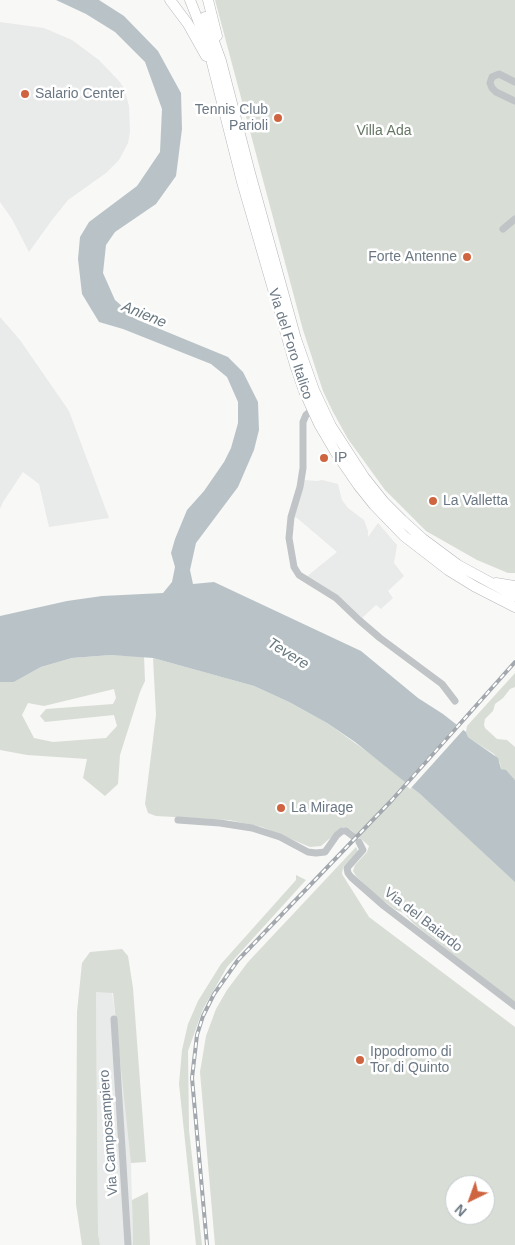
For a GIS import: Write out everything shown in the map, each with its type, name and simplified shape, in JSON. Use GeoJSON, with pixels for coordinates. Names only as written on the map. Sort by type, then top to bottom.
{"type":"FeatureCollection","features":[{"type":"Feature","properties":{"kind":"highway"},"geometry":{"type":"LineString","coordinates":[[170,0],[195,36],[215,75]]}},
{"type":"Feature","properties":{"kind":"highway"},"geometry":{"type":"LineString","coordinates":[[185,0],[201,27]]}},
{"type":"Feature","properties":{"kind":"highway","name":"Via del Foro Italico"},"geometry":{"type":"LineString","coordinates":[[190,0],[201,27],[215,75],[261,252],[295,365],[312,410],[327,438],[358,485],[374,505],[404,536],[454,574],[515,607]]}},
{"type":"Feature","properties":{"kind":"highway","name":"Via del Foro Italico"},"geometry":{"type":"LineString","coordinates":[[198,0],[221,61],[252,182],[296,339],[311,382],[328,420],[361,473],[392,511],[434,548],[482,579],[515,596]]}},
{"type":"Feature","properties":{"kind":"highway"},"geometry":{"type":"LineString","coordinates":[[207,0],[216,27],[221,61]]}},
{"type":"Feature","properties":{"kind":"highway"},"geometry":{"type":"LineString","coordinates":[[482,579],[515,586]]}},
{"type":"Feature","properties":{"kind":"street"},"geometry":{"type":"LineString","coordinates":[[515,82],[499,74],[492,77],[490,83],[493,90],[515,101]]}},
{"type":"Feature","properties":{"kind":"street"},"geometry":{"type":"LineString","coordinates":[[504,229],[515,219]]}},
{"type":"Feature","properties":{"kind":"street"},"geometry":{"type":"LineString","coordinates":[[312,410],[306,415],[303,422],[303,468],[300,487],[291,517],[289,538],[294,567],[299,576],[336,598],[373,632],[442,684],[455,702]]}},
{"type":"Feature","properties":{"kind":"street","name":"Via del Baiardo"},"geometry":{"type":"LineString","coordinates":[[178,820],[220,823],[252,828],[280,838],[308,852],[316,853],[325,852],[336,835],[346,831],[357,840],[363,850],[348,866],[348,873],[351,877],[384,906],[515,1006]]}},
{"type":"Feature","properties":{"kind":"street","name":"Via Camposampiero"},"geometry":{"type":"LineString","coordinates":[[114,1019],[126,1180],[128,1245]]}},
{"type":"Feature","properties":{"kind":"shaded area"},"geometry":{"type":"Polygon","coordinates":[[[0,22],[44,28],[72,40],[99,60],[119,81],[124,88],[129,106],[130,132],[128,143],[119,160],[106,173],[68,200],[29,252],[12,219],[0,202],[0,22]]]}},
{"type":"Feature","properties":{"kind":"shaded area"},"geometry":{"type":"Polygon","coordinates":[[[0,317],[20,340],[69,411],[109,518],[49,527],[39,484],[23,472],[0,509],[0,317]]]}},
{"type":"Feature","properties":{"kind":"shaded area"},"geometry":{"type":"Polygon","coordinates":[[[304,480],[322,480],[338,484],[342,500],[348,508],[364,520],[368,537],[378,523],[397,545],[394,563],[404,576],[388,591],[393,598],[381,609],[376,605],[362,618],[306,577],[337,552],[297,518],[293,517],[304,480]]]}},
{"type":"Feature","properties":{"kind":"shaded area"},"geometry":{"type":"Polygon","coordinates":[[[96,992],[112,992],[130,1118],[133,1245],[100,1245],[98,1233],[96,992]]]}},
{"type":"Feature","properties":{"kind":"green space","name":"Villa Ada"},"geometry":{"type":"Polygon","coordinates":[[[215,0],[515,0],[515,573],[508,573],[477,560],[426,531],[385,490],[348,439],[333,412],[323,391],[303,330],[215,0]]]}},
{"type":"Feature","properties":{"kind":"green space"},"geometry":{"type":"Polygon","coordinates":[[[110,655],[144,656],[145,681],[120,755],[118,784],[105,796],[83,778],[87,759],[27,755],[0,750],[0,682],[14,682],[41,667],[72,658],[110,655]],[[114,689],[44,706],[28,703],[22,715],[34,738],[53,742],[106,738],[117,726],[114,715],[45,722],[40,716],[46,709],[113,704],[116,698],[114,689]]]}},
{"type":"Feature","properties":{"kind":"green space","name":"La Mirage"},"geometry":{"type":"Polygon","coordinates":[[[153,658],[254,686],[289,702],[327,723],[383,763],[420,794],[515,881],[515,1003],[414,924],[404,913],[396,910],[374,894],[356,876],[353,871],[355,865],[367,852],[369,846],[351,830],[343,827],[321,846],[310,847],[262,827],[229,820],[156,816],[148,813],[145,804],[156,715],[153,658]]]}},
{"type":"Feature","properties":{"kind":"green space"},"geometry":{"type":"Polygon","coordinates":[[[515,673],[515,687],[510,689],[495,704],[493,711],[485,719],[484,725],[497,739],[507,740],[515,747],[515,780],[506,771],[501,769],[500,763],[494,754],[468,737],[466,732],[467,726],[515,673]]]}},
{"type":"Feature","properties":{"kind":"green space","name":"Ippodromo di Tor di Quinto"},"geometry":{"type":"Polygon","coordinates":[[[356,847],[358,851],[343,867],[342,874],[369,917],[515,1027],[515,1245],[215,1245],[200,1072],[206,1036],[216,1009],[227,990],[248,962],[356,847]]]}},
{"type":"Feature","properties":{"kind":"green space"},"geometry":{"type":"Polygon","coordinates":[[[296,875],[306,880],[227,967],[203,1009],[188,1051],[189,1130],[202,1245],[196,1245],[179,1084],[182,1050],[188,1024],[198,1001],[221,964],[296,880],[296,875]]]}},
{"type":"Feature","properties":{"kind":"green space"},"geometry":{"type":"Polygon","coordinates":[[[122,949],[128,956],[133,988],[146,1162],[131,1163],[113,993],[96,992],[98,1233],[100,1245],[82,1245],[76,1204],[77,1012],[82,963],[90,952],[122,949]]]}},
{"type":"Feature","properties":{"kind":"green space"},"geometry":{"type":"Polygon","coordinates":[[[148,1192],[150,1245],[133,1245],[132,1200],[148,1192]]]}},
{"type":"Feature","properties":{"kind":"water","name":"Tevere"},"geometry":{"type":"Polygon","coordinates":[[[56,0],[99,0],[124,16],[158,51],[181,93],[182,129],[176,176],[156,204],[115,232],[106,245],[103,273],[115,300],[138,320],[228,357],[243,372],[258,402],[259,430],[254,450],[238,487],[196,543],[190,570],[193,584],[214,582],[361,651],[418,698],[443,714],[466,732],[468,737],[498,758],[501,769],[506,770],[515,780],[515,882],[420,794],[355,742],[327,723],[289,702],[254,686],[153,658],[111,655],[72,658],[41,667],[14,682],[0,682],[0,616],[67,601],[102,596],[163,593],[172,582],[175,567],[171,553],[187,510],[204,491],[224,462],[231,448],[238,423],[238,402],[227,377],[211,364],[123,329],[99,322],[82,294],[78,259],[80,237],[89,222],[137,186],[160,152],[162,109],[145,62],[115,32],[86,14],[56,0]]]}},
{"type":"Feature","properties":{"kind":"pier"},"geometry":{"type":"Polygon","coordinates":[[[458,723],[465,728],[410,789],[404,784],[458,723]]]}},
{"type":"Feature","properties":{"kind":"railway"},"geometry":{"type":"LineString","coordinates":[[207,1245],[192,1078],[197,1035],[203,1016],[214,994],[238,960],[392,800],[515,662]]}},
{"type":"Feature","properties":{"kind":"place","name":"Salario Center"},"geometry":{"type":"Point","coordinates":[25,94]}},
{"type":"Feature","properties":{"kind":"place","name":"Tennis Club Parioli"},"geometry":{"type":"Point","coordinates":[278,118]}},
{"type":"Feature","properties":{"kind":"place","name":"Forte Antenne"},"geometry":{"type":"Point","coordinates":[467,257]}},
{"type":"Feature","properties":{"kind":"place","name":"IP"},"geometry":{"type":"Point","coordinates":[324,458]}},
{"type":"Feature","properties":{"kind":"place","name":"La Valletta"},"geometry":{"type":"Point","coordinates":[433,501]}},
{"type":"Feature","properties":{"kind":"place","name":"La Mirage"},"geometry":{"type":"Point","coordinates":[281,808]}},
{"type":"Feature","properties":{"kind":"place","name":"Ippodromo di Tor di Quinto"},"geometry":{"type":"Point","coordinates":[360,1060]}},
{"type":"Feature","properties":{"kind":"water label","name":"Aniene"},"geometry":{"type":"Point","coordinates":[144,315]}}]}
